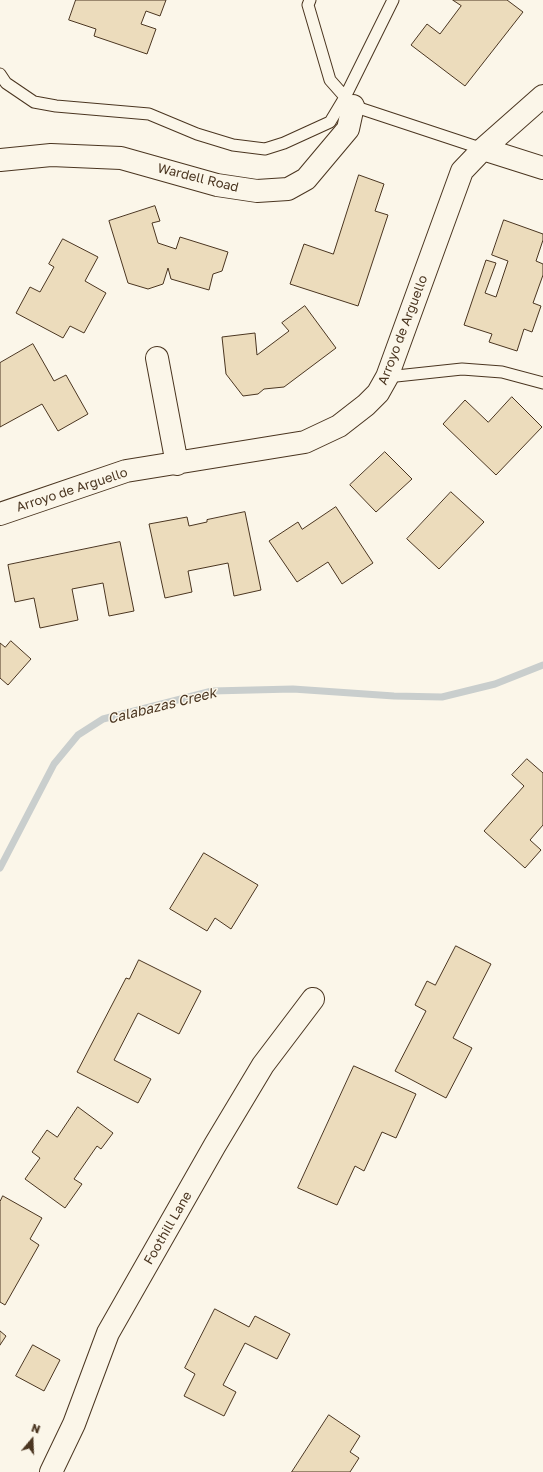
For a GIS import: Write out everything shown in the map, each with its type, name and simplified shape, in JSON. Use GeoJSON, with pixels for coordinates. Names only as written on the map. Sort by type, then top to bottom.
{"type":"FeatureCollection","features":[{"type":"Feature","properties":{"kind":"street","name":"Arroyo de Arguello"},"geometry":{"type":"LineString","coordinates":[[0,514],[126,471],[177,464],[305,442],[339,426],[366,405],[378,393],[387,377],[462,172],[483,149],[543,96]]}},
{"type":"Feature","properties":{"kind":"street","name":"Wardell Road"},"geometry":{"type":"LineString","coordinates":[[0,160],[51,155],[121,158],[217,185],[256,192],[288,189],[306,179],[348,129],[349,102]]}},
{"type":"Feature","properties":{"kind":"street"},"geometry":{"type":"LineString","coordinates":[[483,149],[543,168]]}},
{"type":"Feature","properties":{"kind":"street"},"geometry":{"type":"LineString","coordinates":[[157,358],[177,464]]}},
{"type":"Feature","properties":{"kind":"street","name":"Foothill Lane"},"geometry":{"type":"LineString","coordinates":[[51,1472],[74,1424],[108,1332],[215,1145],[263,1065],[313,999]]}},
{"type":"Feature","properties":{"kind":"lane"},"geometry":{"type":"LineString","coordinates":[[310,0],[308,5],[330,80],[349,102],[483,149]]}},
{"type":"Feature","properties":{"kind":"lane","name":"Wardell Road"},"geometry":{"type":"LineString","coordinates":[[0,74],[6,83],[34,102],[56,106],[150,114],[197,134],[233,145],[265,149],[284,143],[330,122],[349,102],[393,0]]}},
{"type":"Feature","properties":{"kind":"lane"},"geometry":{"type":"LineString","coordinates":[[387,377],[462,369],[502,372],[543,383]]}},
{"type":"Feature","properties":{"kind":"building"},"geometry":{"type":"Polygon","coordinates":[[[76,0],[166,0],[160,16],[146,11],[141,24],[156,29],[147,54],[94,36],[96,29],[69,20],[76,0]]]}},
{"type":"Feature","properties":{"kind":"building"},"geometry":{"type":"Polygon","coordinates":[[[453,0],[507,0],[523,12],[465,86],[411,45],[427,24],[440,34],[461,6],[453,0]]]}},
{"type":"Feature","properties":{"kind":"building"},"geometry":{"type":"Polygon","coordinates":[[[359,175],[384,184],[375,211],[388,215],[358,306],[290,284],[304,244],[333,254],[359,175]]]}},
{"type":"Feature","properties":{"kind":"building"},"geometry":{"type":"Polygon","coordinates":[[[155,206],[160,221],[152,223],[158,243],[176,249],[180,237],[228,252],[222,271],[213,274],[209,290],[171,279],[168,268],[163,284],[148,289],[128,283],[109,221],[155,206]]]}},
{"type":"Feature","properties":{"kind":"building"},"geometry":{"type":"Polygon","coordinates":[[[504,220],[543,234],[543,240],[536,261],[543,264],[543,275],[533,303],[541,306],[532,332],[524,329],[517,351],[489,342],[492,334],[464,325],[486,260],[496,263],[485,293],[496,297],[508,261],[492,255],[504,220]]]}},
{"type":"Feature","properties":{"kind":"building"},"geometry":{"type":"Polygon","coordinates":[[[63,239],[98,257],[85,281],[106,293],[84,333],[70,326],[63,338],[16,313],[30,287],[40,292],[54,267],[49,264],[63,239]]]}},
{"type":"Feature","properties":{"kind":"building"},"geometry":{"type":"Polygon","coordinates":[[[305,306],[336,348],[284,387],[264,389],[258,394],[243,396],[226,374],[222,337],[255,333],[257,355],[289,331],[282,323],[305,306]]]}},
{"type":"Feature","properties":{"kind":"building"},"geometry":{"type":"Polygon","coordinates":[[[33,344],[54,381],[66,375],[88,414],[58,431],[42,404],[0,427],[0,363],[33,344]]]}},
{"type":"Feature","properties":{"kind":"building"},"geometry":{"type":"Polygon","coordinates":[[[512,397],[542,427],[496,475],[443,424],[465,400],[488,422],[512,397]]]}},
{"type":"Feature","properties":{"kind":"building"},"geometry":{"type":"Polygon","coordinates":[[[385,452],[412,479],[376,512],[350,485],[385,452]]]}},
{"type":"Feature","properties":{"kind":"building"},"geometry":{"type":"Polygon","coordinates":[[[451,492],[484,522],[439,569],[407,539],[451,492]]]}},
{"type":"Feature","properties":{"kind":"building"},"geometry":{"type":"Polygon","coordinates":[[[336,507],[373,563],[342,584],[328,562],[297,582],[269,541],[298,522],[302,529],[336,507]]]}},
{"type":"Feature","properties":{"kind":"building"},"geometry":{"type":"Polygon","coordinates":[[[245,512],[261,590],[234,596],[228,563],[188,571],[192,592],[165,598],[149,524],[187,517],[189,526],[207,522],[207,520],[245,512]]]}},
{"type":"Feature","properties":{"kind":"building"},"geometry":{"type":"Polygon","coordinates":[[[120,542],[134,611],[109,616],[103,583],[72,589],[78,620],[40,628],[34,598],[15,602],[8,565],[120,542]]]}},
{"type":"Feature","properties":{"kind":"building"},"geometry":{"type":"Polygon","coordinates":[[[11,641],[31,659],[8,685],[0,678],[0,643],[5,647],[11,641]]]}},
{"type":"Feature","properties":{"kind":"building"},"geometry":{"type":"Polygon","coordinates":[[[527,759],[543,773],[543,825],[530,840],[541,850],[525,868],[484,831],[524,786],[512,775],[527,759]]]}},
{"type":"Feature","properties":{"kind":"building"},"geometry":{"type":"Polygon","coordinates":[[[204,853],[258,885],[231,929],[215,918],[207,931],[170,909],[204,853]]]}},
{"type":"Feature","properties":{"kind":"building"},"geometry":{"type":"Polygon","coordinates":[[[456,946],[491,964],[453,1038],[472,1048],[446,1098],[395,1071],[426,1011],[415,1005],[427,981],[435,985],[456,946]]]}},
{"type":"Feature","properties":{"kind":"building"},"geometry":{"type":"Polygon","coordinates":[[[139,960],[201,991],[179,1034],[138,1013],[114,1060],[151,1079],[138,1103],[77,1072],[126,978],[129,979],[139,960]]]}},
{"type":"Feature","properties":{"kind":"building"},"geometry":{"type":"Polygon","coordinates":[[[354,1066],[416,1094],[396,1138],[382,1132],[364,1171],[355,1166],[337,1205],[298,1188],[354,1066]]]}},
{"type":"Feature","properties":{"kind":"building"},"geometry":{"type":"Polygon","coordinates":[[[78,1107],[113,1133],[101,1149],[97,1146],[74,1179],[82,1184],[65,1208],[25,1179],[40,1158],[32,1152],[47,1130],[57,1137],[78,1107]]]}},
{"type":"Feature","properties":{"kind":"building"},"geometry":{"type":"Polygon","coordinates":[[[3,1196],[42,1218],[30,1239],[39,1245],[5,1305],[0,1302],[0,1202],[3,1196]]]}},
{"type":"Feature","properties":{"kind":"building"},"geometry":{"type":"Polygon","coordinates":[[[215,1309],[249,1327],[255,1316],[290,1334],[277,1359],[245,1343],[223,1385],[236,1392],[224,1416],[184,1396],[195,1374],[185,1368],[215,1309]]]}},
{"type":"Feature","properties":{"kind":"building"},"geometry":{"type":"Polygon","coordinates":[[[0,1331],[6,1336],[0,1345],[0,1331]]]}},
{"type":"Feature","properties":{"kind":"building"},"geometry":{"type":"Polygon","coordinates":[[[33,1345],[60,1360],[44,1391],[16,1376],[33,1345]]]}},
{"type":"Feature","properties":{"kind":"building"},"geometry":{"type":"Polygon","coordinates":[[[329,1415],[360,1436],[350,1452],[359,1458],[350,1472],[292,1472],[329,1415]]]}},
{"type":"Feature","properties":{"kind":"waterway","name":"Calabazas Creek"},"geometry":{"type":"LineString","coordinates":[[0,868],[54,764],[78,735],[103,719],[212,691],[293,689],[394,696],[442,697],[495,684],[543,665]]}}]}
